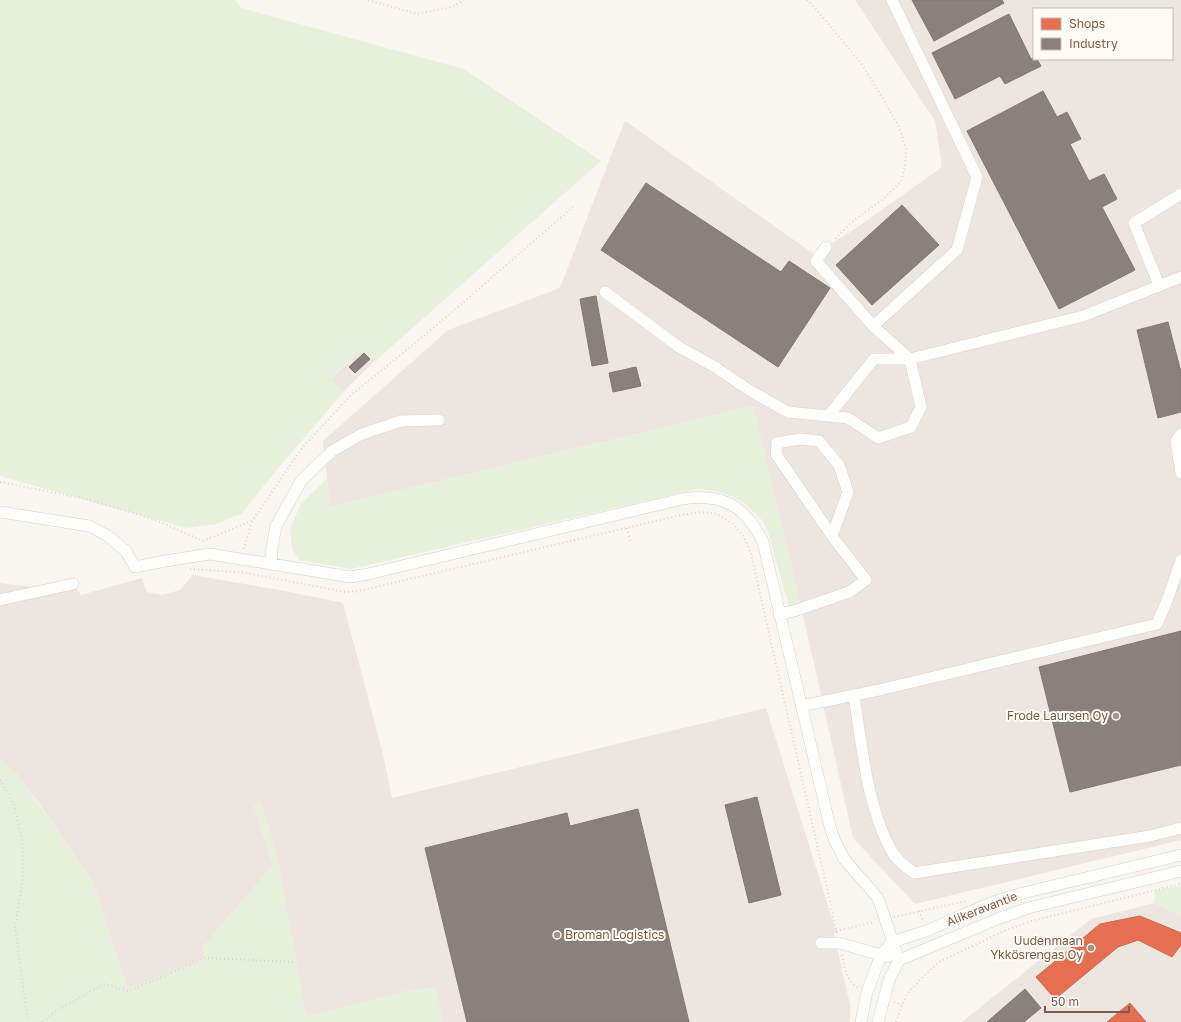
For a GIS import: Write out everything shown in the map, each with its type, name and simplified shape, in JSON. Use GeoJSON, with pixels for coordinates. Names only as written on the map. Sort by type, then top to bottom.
{"type":"FeatureCollection","features":[{"type":"Feature","properties":{"kind":"street"},"geometry":{"type":"LineString","coordinates":[[873,326],[958,250],[977,177],[892,0]]}},
{"type":"Feature","properties":{"kind":"street"},"geometry":{"type":"LineString","coordinates":[[1159,285],[1134,223],[1181,194]]}},
{"type":"Feature","properties":{"kind":"street"},"geometry":{"type":"LineString","coordinates":[[605,292],[679,347],[715,367],[749,390],[788,412],[848,418],[878,438],[911,427],[921,407],[910,358],[873,326],[816,261],[826,247]]}},
{"type":"Feature","properties":{"kind":"street"},"geometry":{"type":"LineString","coordinates":[[829,416],[874,359],[910,358],[1082,316],[1181,277]]}},
{"type":"Feature","properties":{"kind":"street"},"geometry":{"type":"LineString","coordinates":[[271,564],[272,547],[276,526],[301,481],[332,451],[362,434],[401,421],[439,420]]}},
{"type":"Feature","properties":{"kind":"street"},"geometry":{"type":"LineString","coordinates":[[1181,434],[1176,441],[1181,473]]}},
{"type":"Feature","properties":{"kind":"street"},"geometry":{"type":"LineString","coordinates":[[780,614],[794,611],[849,592],[866,580],[832,536],[776,454],[777,443],[800,439],[818,441],[839,465],[848,492],[832,536]]}},
{"type":"Feature","properties":{"kind":"street"},"geometry":{"type":"LineString","coordinates":[[0,512],[89,526],[108,536],[126,551],[135,567],[165,560],[210,554],[351,577],[682,499],[699,497],[714,498],[730,504],[755,526],[765,548],[830,828],[844,859],[878,898],[899,960],[889,980],[883,998],[878,1022]]}},
{"type":"Feature","properties":{"kind":"street"},"geometry":{"type":"LineString","coordinates":[[801,706],[1157,624],[1181,560]]}},
{"type":"Feature","properties":{"kind":"street"},"geometry":{"type":"LineString","coordinates":[[0,600],[73,584]]}},
{"type":"Feature","properties":{"kind":"street"},"geometry":{"type":"LineString","coordinates":[[854,695],[867,776],[879,826],[895,856],[914,874],[1142,837],[1181,828]]}},
{"type":"Feature","properties":{"kind":"street","name":"Alikeravantie"},"geometry":{"type":"LineString","coordinates":[[892,942],[926,931],[993,902],[1023,893],[1181,855]]}},
{"type":"Feature","properties":{"kind":"street","name":"Alikeravantie"},"geometry":{"type":"LineString","coordinates":[[899,960],[1028,908],[1181,871]]}},
{"type":"Feature","properties":{"kind":"street"},"geometry":{"type":"LineString","coordinates":[[861,1022],[867,992],[881,955],[892,942]]}},
{"type":"Feature","properties":{"kind":"street"},"geometry":{"type":"LineString","coordinates":[[821,943],[839,943],[899,960]]}},
{"type":"Feature","properties":{"kind":"path"},"geometry":{"type":"LineString","coordinates":[[368,0],[417,14],[452,7],[464,0]]}},
{"type":"Feature","properties":{"kind":"path"},"geometry":{"type":"LineString","coordinates":[[807,0],[861,63],[899,127],[906,149],[906,166],[901,182],[882,200],[853,221],[826,247]]}},
{"type":"Feature","properties":{"kind":"path"},"geometry":{"type":"LineString","coordinates":[[240,572],[252,521],[302,448],[350,396],[443,320],[573,207]]}},
{"type":"Feature","properties":{"kind":"path"},"geometry":{"type":"LineString","coordinates":[[0,482],[82,498],[153,519],[203,541],[252,521]]}},
{"type":"Feature","properties":{"kind":"path"},"geometry":{"type":"LineString","coordinates":[[185,569],[240,572],[345,592],[359,591],[681,515],[702,512],[718,514],[733,524],[744,537],[751,554],[847,977],[856,987],[867,992]]}},
{"type":"Feature","properties":{"kind":"path"},"geometry":{"type":"LineString","coordinates":[[627,528],[630,541]]}},
{"type":"Feature","properties":{"kind":"path"},"geometry":{"type":"LineString","coordinates":[[0,780],[14,804],[23,851],[23,879],[15,927],[28,1022]]}},
{"type":"Feature","properties":{"kind":"path"},"geometry":{"type":"LineString","coordinates":[[896,1022],[907,994],[939,962],[1031,921],[1181,884]]}},
{"type":"Feature","properties":{"kind":"path"},"geometry":{"type":"LineString","coordinates":[[43,1022],[53,1013],[104,984],[129,991],[206,958],[296,962]]}},
{"type":"Feature","properties":{"kind":"path"},"geometry":{"type":"LineString","coordinates":[[883,998],[902,1004]]}},
{"type":"Feature","properties":{"kind":"shaded area"},"geometry":{"type":"Polygon","coordinates":[[[855,0],[1181,0],[1181,840],[915,904],[853,838],[803,615],[753,406],[330,507],[323,441],[448,330],[560,288],[625,121],[814,254],[852,231],[942,167],[935,121],[855,0]]]}},
{"type":"Feature","properties":{"kind":"shaded area"},"geometry":{"type":"Polygon","coordinates":[[[362,349],[374,362],[343,392],[330,379],[362,349]]]}},
{"type":"Feature","properties":{"kind":"shaded area"},"geometry":{"type":"Polygon","coordinates":[[[193,575],[343,603],[383,754],[392,798],[766,708],[836,931],[834,935],[850,1005],[850,1022],[443,1022],[435,988],[406,991],[306,1017],[278,861],[261,803],[254,806],[273,865],[203,947],[205,958],[128,989],[93,882],[19,776],[0,759],[0,583],[40,588],[73,584],[81,595],[142,578],[147,592],[162,595],[180,590],[193,575]]]}},
{"type":"Feature","properties":{"kind":"shaded area"},"geometry":{"type":"Polygon","coordinates":[[[1154,903],[1181,916],[1181,1022],[962,1022],[1091,919],[1154,903]]]}},
{"type":"Feature","properties":{"kind":"green space"},"geometry":{"type":"Polygon","coordinates":[[[0,0],[235,0],[241,8],[464,69],[601,161],[374,362],[362,349],[330,378],[343,392],[242,513],[216,524],[187,528],[0,476],[0,0]]]}},
{"type":"Feature","properties":{"kind":"green space"},"geometry":{"type":"Polygon","coordinates":[[[753,406],[800,603],[789,606],[769,535],[763,521],[747,506],[734,497],[716,491],[697,489],[351,569],[299,560],[292,548],[290,528],[301,504],[327,479],[330,507],[753,406]]]}},
{"type":"Feature","properties":{"kind":"green space"},"geometry":{"type":"Polygon","coordinates":[[[0,759],[19,776],[93,882],[128,989],[205,958],[203,947],[273,865],[254,806],[261,803],[278,861],[306,1016],[406,991],[436,988],[443,1022],[0,1022],[0,759]]]}},
{"type":"Feature","properties":{"kind":"green space"},"geometry":{"type":"Polygon","coordinates":[[[1181,886],[1181,916],[1154,903],[1155,890],[1181,886]]]}},
{"type":"Feature","properties":{"kind":"building: Shops"},"geometry":{"type":"Polygon","coordinates":[[[1140,916],[1181,933],[1181,945],[1172,957],[1138,940],[1118,947],[1055,999],[1036,977],[1100,924],[1140,916]]]}},
{"type":"Feature","properties":{"kind":"building: Shops"},"geometry":{"type":"Polygon","coordinates":[[[1130,1003],[1146,1022],[1107,1022],[1130,1003]]]}},
{"type":"Feature","properties":{"kind":"building: Industry"},"geometry":{"type":"Polygon","coordinates":[[[912,0],[1002,0],[1004,3],[934,41],[912,0]]]}},
{"type":"Feature","properties":{"kind":"building: Industry"},"geometry":{"type":"Polygon","coordinates":[[[1009,14],[1031,59],[1038,60],[1041,66],[1005,84],[1000,76],[955,99],[932,53],[1009,14]]]}},
{"type":"Feature","properties":{"kind":"building: Industry"},"geometry":{"type":"Polygon","coordinates":[[[1043,91],[1057,117],[1067,112],[1081,139],[1070,144],[1089,181],[1104,174],[1117,199],[1102,207],[1135,270],[1059,309],[967,131],[1043,91]]]}},
{"type":"Feature","properties":{"kind":"building: Industry"},"geometry":{"type":"Polygon","coordinates":[[[646,183],[781,272],[789,261],[830,288],[778,367],[601,250],[646,183]]]}},
{"type":"Feature","properties":{"kind":"building: Industry"},"geometry":{"type":"Polygon","coordinates":[[[902,205],[939,245],[872,305],[836,265],[902,205]]]}},
{"type":"Feature","properties":{"kind":"building: Industry"},"geometry":{"type":"Polygon","coordinates":[[[596,296],[608,363],[592,366],[580,299],[596,296]]]}},
{"type":"Feature","properties":{"kind":"building: Industry"},"geometry":{"type":"Polygon","coordinates":[[[1168,322],[1181,372],[1181,412],[1158,418],[1137,330],[1168,322]]]}},
{"type":"Feature","properties":{"kind":"building: Industry"},"geometry":{"type":"Polygon","coordinates":[[[364,353],[370,359],[355,373],[349,367],[364,353]]]}},
{"type":"Feature","properties":{"kind":"building: Industry"},"geometry":{"type":"Polygon","coordinates":[[[636,367],[641,386],[613,392],[609,373],[636,367]]]}},
{"type":"Feature","properties":{"kind":"building: Industry","name":"Frode Laursen Oy"},"geometry":{"type":"Polygon","coordinates":[[[1181,631],[1181,765],[1070,792],[1039,667],[1181,631]]]}},
{"type":"Feature","properties":{"kind":"building: Industry"},"geometry":{"type":"Polygon","coordinates":[[[757,797],[781,895],[749,903],[725,805],[757,797]]]}},
{"type":"Feature","properties":{"kind":"building: Industry","name":"Broman Logistics"},"geometry":{"type":"Polygon","coordinates":[[[638,809],[689,1022],[467,1022],[425,848],[567,813],[570,826],[638,809]]]}},
{"type":"Feature","properties":{"kind":"building: Industry"},"geometry":{"type":"Polygon","coordinates":[[[1025,989],[1041,1008],[1024,1022],[987,1022],[1025,989]]]}},
{"type":"Feature","properties":{"kind":"place","name":"Frode Laursen Oy"},"geometry":{"type":"Point","coordinates":[1116,716]}},
{"type":"Feature","properties":{"kind":"place","name":"Broman Logistics"},"geometry":{"type":"Point","coordinates":[557,935]}},
{"type":"Feature","properties":{"kind":"place","name":"Uudenmaan Ykkösrengas Oy"},"geometry":{"type":"Point","coordinates":[1091,948]}}]}
